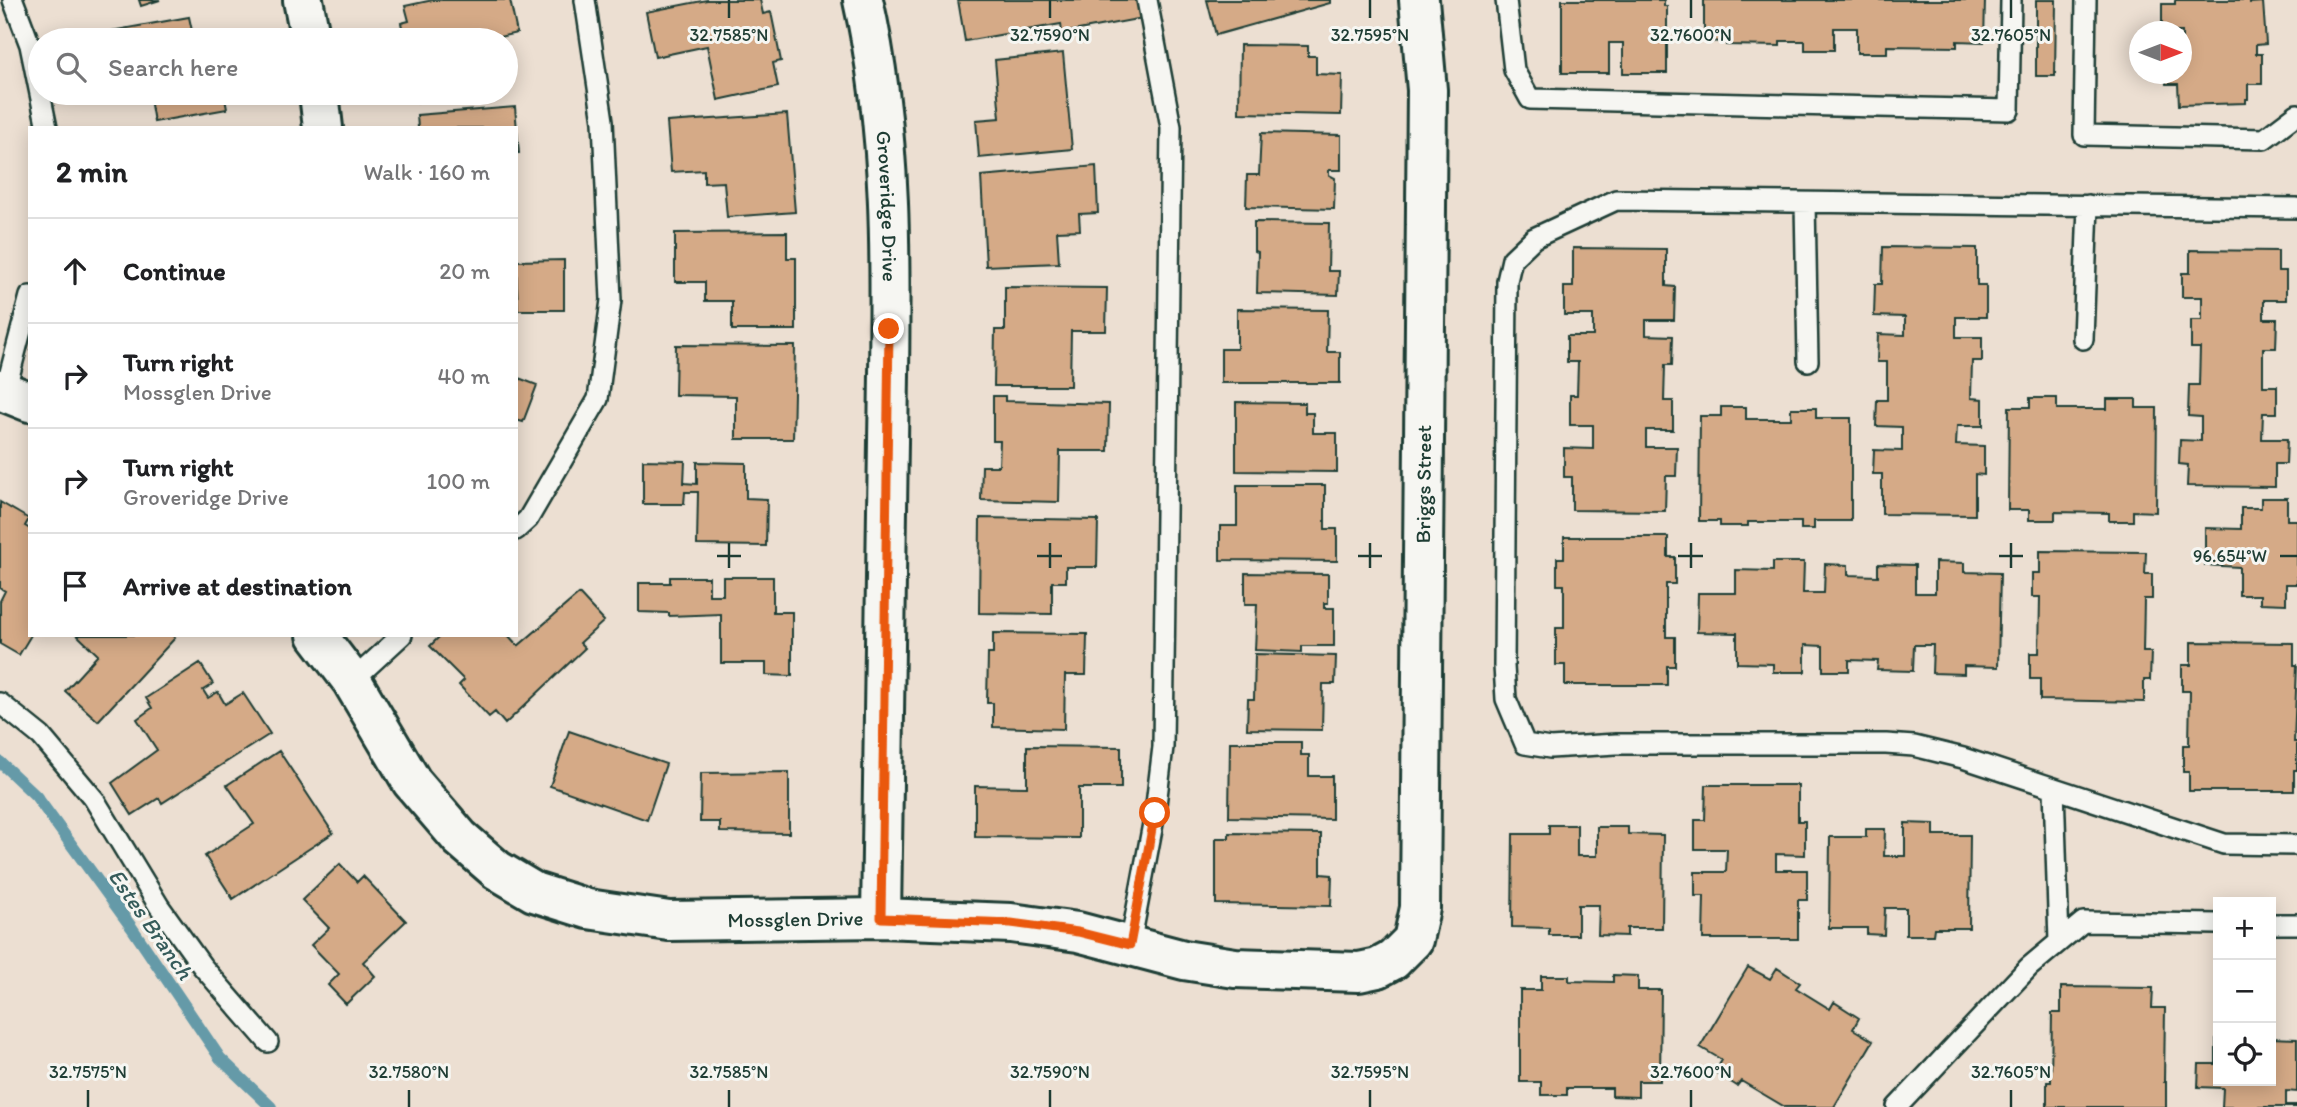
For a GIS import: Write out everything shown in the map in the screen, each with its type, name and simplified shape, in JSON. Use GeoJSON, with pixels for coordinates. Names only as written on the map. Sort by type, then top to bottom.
{"type":"FeatureCollection","features":[{"type":"Feature","properties":{"kind":"street"},"geometry":{"type":"LineString","coordinates":[[303,0],[309,28]]}},
{"type":"Feature","properties":{"kind":"street","name":"Groveridge Drive"},"geometry":{"type":"LineString","coordinates":[[863,0],[874,49],[886,154],[889,329],[881,918]]}},
{"type":"Feature","properties":{"kind":"street","name":"Briggs Street"},"geometry":{"type":"LineString","coordinates":[[1393,960],[1413,940],[1420,908],[1427,90],[1419,0]]}},
{"type":"Feature","properties":{"kind":"street"},"geometry":{"type":"LineString","coordinates":[[320,105],[323,126]]}},
{"type":"Feature","properties":{"kind":"street","name":"Mossglen Drive"},"geometry":{"type":"LineString","coordinates":[[319,637],[352,681],[412,782],[460,838],[497,870],[534,892],[588,909],[669,921],[881,918],[1011,923],[1078,932],[1184,960],[1235,968],[1359,972],[1378,968],[1393,960]]}},
{"type":"Feature","properties":{"kind":"lane"},"geometry":{"type":"LineString","coordinates":[[13,0],[28,40]]}},
{"type":"Feature","properties":{"kind":"lane"},"geometry":{"type":"LineString","coordinates":[[518,528],[528,519],[598,399],[602,374],[611,300],[603,121],[585,0]]}},
{"type":"Feature","properties":{"kind":"lane"},"geometry":{"type":"LineString","coordinates":[[1130,945],[1155,813],[1163,747],[1171,127],[1147,0]]}},
{"type":"Feature","properties":{"kind":"lane"},"geometry":{"type":"LineString","coordinates":[[1506,0],[1514,70],[1530,99],[2009,110],[2011,0]]}},
{"type":"Feature","properties":{"kind":"lane"},"geometry":{"type":"LineString","coordinates":[[2086,0],[2084,135],[2264,139],[2297,114]]}},
{"type":"Feature","properties":{"kind":"lane"},"geometry":{"type":"LineString","coordinates":[[42,105],[47,126]]}},
{"type":"Feature","properties":{"kind":"lane"},"geometry":{"type":"LineString","coordinates":[[2297,208],[1616,200],[1534,238],[1513,260],[1507,281],[1504,652],[1506,699],[1525,744],[1550,748],[1616,744],[1914,746],[1963,758],[2224,844],[2297,845]]}},
{"type":"Feature","properties":{"kind":"lane"},"geometry":{"type":"LineString","coordinates":[[1805,203],[1808,361]]}},
{"type":"Feature","properties":{"kind":"lane"},"geometry":{"type":"LineString","coordinates":[[2083,338],[2088,205]]}},
{"type":"Feature","properties":{"kind":"lane"},"geometry":{"type":"LineString","coordinates":[[11,394],[28,306]]}},
{"type":"Feature","properties":{"kind":"lane"},"geometry":{"type":"LineString","coordinates":[[352,681],[400,637]]}},
{"type":"Feature","properties":{"kind":"lane"},"geometry":{"type":"LineString","coordinates":[[0,703],[41,736],[94,799],[159,906],[202,966],[268,1042]]}},
{"type":"Feature","properties":{"kind":"lane"},"geometry":{"type":"LineString","coordinates":[[2053,788],[2059,942]]}},
{"type":"Feature","properties":{"kind":"lane"},"geometry":{"type":"LineString","coordinates":[[1898,1107],[2029,967],[2083,922],[2213,923]]}},
{"type":"Feature","properties":{"kind":"lane"},"geometry":{"type":"LineString","coordinates":[[2276,924],[2297,925]]}},
{"type":"Feature","properties":{"kind":"building"},"geometry":{"type":"Polygon","coordinates":[[[139,0],[160,0],[141,6],[139,0]]]}},
{"type":"Feature","properties":{"kind":"building"},"geometry":{"type":"Polygon","coordinates":[[[433,0],[510,0],[516,28],[402,28],[401,23],[409,21],[405,6],[433,0]]]}},
{"type":"Feature","properties":{"kind":"building"},"geometry":{"type":"Polygon","coordinates":[[[707,0],[760,0],[763,14],[771,12],[781,61],[773,63],[778,87],[718,100],[707,46],[655,57],[646,12],[707,0]]]}},
{"type":"Feature","properties":{"kind":"building"},"geometry":{"type":"Polygon","coordinates":[[[958,0],[1140,0],[1143,18],[1062,33],[1061,24],[965,41],[958,0]]]}},
{"type":"Feature","properties":{"kind":"building"},"geometry":{"type":"Polygon","coordinates":[[[1207,0],[1330,0],[1330,3],[1216,35],[1207,0]]]}},
{"type":"Feature","properties":{"kind":"building"},"geometry":{"type":"Polygon","coordinates":[[[1562,0],[1664,0],[1664,6],[1667,6],[1667,73],[1623,73],[1623,43],[1609,43],[1609,73],[1562,73],[1562,0]]]}},
{"type":"Feature","properties":{"kind":"building"},"geometry":{"type":"Polygon","coordinates":[[[1704,0],[1985,0],[1984,42],[1957,41],[1957,47],[1887,46],[1887,53],[1857,53],[1857,28],[1834,28],[1834,50],[1805,50],[1805,41],[1780,41],[1780,46],[1726,45],[1726,42],[1704,41],[1704,0]]]}},
{"type":"Feature","properties":{"kind":"building"},"geometry":{"type":"Polygon","coordinates":[[[2036,0],[2056,0],[2055,76],[2036,76],[2036,0]]]}},
{"type":"Feature","properties":{"kind":"building"},"geometry":{"type":"Polygon","coordinates":[[[2175,0],[2263,2],[2266,44],[2256,45],[2256,54],[2262,54],[2262,84],[2248,84],[2246,103],[2179,105],[2178,84],[2192,84],[2192,21],[2162,21],[2162,4],[2175,4],[2175,0]]]}},
{"type":"Feature","properties":{"kind":"building"},"geometry":{"type":"Polygon","coordinates":[[[189,17],[191,28],[128,28],[189,17]]]}},
{"type":"Feature","properties":{"kind":"building"},"geometry":{"type":"Polygon","coordinates":[[[1240,45],[1308,46],[1308,56],[1316,56],[1316,74],[1342,75],[1341,115],[1239,113],[1240,45]]]}},
{"type":"Feature","properties":{"kind":"building"},"geometry":{"type":"Polygon","coordinates":[[[1063,53],[1072,149],[979,158],[976,120],[1000,118],[995,60],[1063,53]]]}},
{"type":"Feature","properties":{"kind":"building"},"geometry":{"type":"Polygon","coordinates":[[[151,105],[226,105],[227,109],[154,122],[151,105]]]}},
{"type":"Feature","properties":{"kind":"building"},"geometry":{"type":"Polygon","coordinates":[[[515,107],[517,126],[418,126],[417,115],[515,107]]]}},
{"type":"Feature","properties":{"kind":"building"},"geometry":{"type":"Polygon","coordinates":[[[787,114],[795,212],[727,217],[724,182],[704,183],[704,170],[671,172],[667,122],[787,114]]]}},
{"type":"Feature","properties":{"kind":"building"},"geometry":{"type":"Polygon","coordinates":[[[1261,133],[1341,135],[1341,170],[1329,170],[1329,175],[1335,178],[1334,209],[1246,207],[1247,175],[1259,175],[1261,133]]]}},
{"type":"Feature","properties":{"kind":"building"},"geometry":{"type":"Polygon","coordinates":[[[1096,166],[1098,213],[1079,214],[1080,230],[1057,231],[1059,263],[986,266],[981,176],[1096,166]]]}},
{"type":"Feature","properties":{"kind":"building"},"geometry":{"type":"Polygon","coordinates":[[[1254,222],[1329,223],[1328,271],[1339,271],[1338,295],[1257,293],[1258,252],[1254,251],[1254,222]]]}},
{"type":"Feature","properties":{"kind":"building"},"geometry":{"type":"Polygon","coordinates":[[[787,232],[787,258],[796,258],[796,330],[732,330],[732,301],[705,301],[705,282],[675,282],[675,233],[787,232]]]}},
{"type":"Feature","properties":{"kind":"building"},"geometry":{"type":"Polygon","coordinates":[[[1883,247],[1977,248],[1977,285],[1986,285],[1986,317],[1956,317],[1956,337],[1982,337],[1982,361],[1972,361],[1971,398],[1983,399],[1983,426],[1957,426],[1956,445],[1984,446],[1984,475],[1975,474],[1975,515],[1882,514],[1882,474],[1873,474],[1874,450],[1902,451],[1902,427],[1876,426],[1877,400],[1887,400],[1887,362],[1877,362],[1878,334],[1905,335],[1905,317],[1874,316],[1875,284],[1882,284],[1883,247]]]}},
{"type":"Feature","properties":{"kind":"building"},"geometry":{"type":"Polygon","coordinates":[[[1573,248],[1666,249],[1666,286],[1675,287],[1674,320],[1646,320],[1646,335],[1673,336],[1672,365],[1665,365],[1664,401],[1673,401],[1673,430],[1646,430],[1646,447],[1677,447],[1676,476],[1666,476],[1665,511],[1572,510],[1572,477],[1564,477],[1564,448],[1593,449],[1593,425],[1570,425],[1570,395],[1577,395],[1578,362],[1567,362],[1567,336],[1593,336],[1593,315],[1564,315],[1564,287],[1573,287],[1573,248]]]}},
{"type":"Feature","properties":{"kind":"building"},"geometry":{"type":"Polygon","coordinates":[[[2190,250],[2278,251],[2278,271],[2286,271],[2286,300],[2264,300],[2264,319],[2277,319],[2276,348],[2263,348],[2263,386],[2277,386],[2277,413],[2263,413],[2262,439],[2287,439],[2286,464],[2275,464],[2275,487],[2187,486],[2188,465],[2179,464],[2180,440],[2201,441],[2201,417],[2188,416],[2189,385],[2199,385],[2200,348],[2191,348],[2191,320],[2202,320],[2202,297],[2182,297],[2182,273],[2190,273],[2190,250]]]}},
{"type":"Feature","properties":{"kind":"building"},"geometry":{"type":"Polygon","coordinates":[[[564,260],[564,310],[518,310],[518,261],[564,260]]]}},
{"type":"Feature","properties":{"kind":"building"},"geometry":{"type":"Polygon","coordinates":[[[1005,287],[1107,288],[1106,331],[1071,331],[1070,386],[994,386],[995,330],[1005,330],[1005,287]]]}},
{"type":"Feature","properties":{"kind":"building"},"geometry":{"type":"Polygon","coordinates":[[[1237,309],[1328,310],[1327,352],[1340,352],[1340,383],[1221,383],[1221,349],[1237,349],[1237,309]]]}},
{"type":"Feature","properties":{"kind":"building"},"geometry":{"type":"Polygon","coordinates":[[[676,345],[795,346],[793,439],[736,439],[736,396],[675,395],[676,345]]]}},
{"type":"Feature","properties":{"kind":"building"},"geometry":{"type":"Polygon","coordinates":[[[518,378],[537,385],[523,422],[518,421],[518,378]]]}},
{"type":"Feature","properties":{"kind":"building"},"geometry":{"type":"Polygon","coordinates":[[[993,396],[1005,396],[1005,401],[1109,404],[1108,451],[1060,451],[1059,502],[981,500],[982,466],[999,466],[1000,441],[993,441],[993,396]]]}},
{"type":"Feature","properties":{"kind":"building"},"geometry":{"type":"Polygon","coordinates":[[[2030,398],[2057,398],[2057,409],[2107,409],[2107,399],[2136,399],[2136,408],[2157,408],[2156,512],[2133,511],[2133,521],[2109,521],[2109,513],[2055,512],[2055,520],[2029,520],[2029,510],[2008,510],[2009,407],[2030,407],[2030,398]]]}},
{"type":"Feature","properties":{"kind":"building"},"geometry":{"type":"Polygon","coordinates":[[[1236,402],[1305,403],[1305,413],[1313,413],[1313,433],[1337,433],[1337,472],[1236,471],[1236,402]]]}},
{"type":"Feature","properties":{"kind":"building"},"geometry":{"type":"Polygon","coordinates":[[[1721,407],[1746,407],[1746,419],[1791,419],[1791,408],[1816,408],[1816,418],[1851,418],[1851,521],[1814,521],[1814,529],[1801,529],[1801,522],[1748,522],[1748,526],[1720,526],[1720,521],[1699,521],[1700,416],[1721,416],[1721,407]]]}},
{"type":"Feature","properties":{"kind":"building"},"geometry":{"type":"Polygon","coordinates":[[[643,460],[685,461],[684,483],[697,484],[697,462],[746,463],[746,498],[767,499],[766,546],[697,545],[698,492],[685,492],[684,504],[643,504],[643,460]]]}},
{"type":"Feature","properties":{"kind":"building"},"geometry":{"type":"Polygon","coordinates":[[[1237,485],[1325,485],[1325,529],[1337,529],[1337,561],[1220,560],[1220,526],[1237,526],[1237,485]]]}},
{"type":"Feature","properties":{"kind":"building"},"geometry":{"type":"Polygon","coordinates":[[[2261,498],[2287,498],[2287,520],[2297,520],[2297,584],[2286,584],[2286,604],[2260,603],[2260,595],[2239,595],[2239,567],[2205,565],[2205,528],[2241,529],[2241,508],[2261,508],[2261,498]]]}},
{"type":"Feature","properties":{"kind":"building"},"geometry":{"type":"Polygon","coordinates":[[[0,502],[28,518],[25,526],[28,528],[30,637],[19,655],[0,644],[0,601],[5,591],[0,588],[0,502]]]}},
{"type":"Feature","properties":{"kind":"building"},"geometry":{"type":"Polygon","coordinates":[[[980,518],[1098,520],[1097,567],[1066,567],[1066,582],[1052,582],[1052,614],[979,613],[980,518]]]}},
{"type":"Feature","properties":{"kind":"building"},"geometry":{"type":"Polygon","coordinates":[[[1564,537],[1668,537],[1668,557],[1675,557],[1675,584],[1666,584],[1666,637],[1675,637],[1675,666],[1667,666],[1667,685],[1565,685],[1565,665],[1556,665],[1556,628],[1564,628],[1564,585],[1557,585],[1557,558],[1564,558],[1564,537]]]}},
{"type":"Feature","properties":{"kind":"building"},"geometry":{"type":"Polygon","coordinates":[[[2040,551],[2146,552],[2145,574],[2152,574],[2152,599],[2144,599],[2143,652],[2151,652],[2150,680],[2144,680],[2144,702],[2040,700],[2040,679],[2030,679],[2030,653],[2039,653],[2040,597],[2032,597],[2032,573],[2040,573],[2040,551]]]}},
{"type":"Feature","properties":{"kind":"building"},"geometry":{"type":"Polygon","coordinates":[[[1773,562],[1804,562],[1803,593],[1824,593],[1825,564],[1848,565],[1848,575],[1878,576],[1878,564],[1915,565],[1915,593],[1935,593],[1935,562],[1964,563],[1964,572],[2000,573],[1998,667],[1964,666],[1964,674],[1932,673],[1933,645],[1914,645],[1913,671],[1877,670],[1878,661],[1849,660],[1849,671],[1823,671],[1823,646],[1805,645],[1805,672],[1773,672],[1773,664],[1737,663],[1737,633],[1697,632],[1698,593],[1736,593],[1736,570],[1773,571],[1773,562]]]}},
{"type":"Feature","properties":{"kind":"building"},"geometry":{"type":"Polygon","coordinates":[[[1245,573],[1328,574],[1328,603],[1324,603],[1324,608],[1334,608],[1334,646],[1302,646],[1302,652],[1255,650],[1257,604],[1245,604],[1245,573]]]}},
{"type":"Feature","properties":{"kind":"building"},"geometry":{"type":"Polygon","coordinates":[[[670,577],[709,577],[709,595],[723,595],[723,577],[773,577],[773,612],[792,612],[792,676],[766,675],[766,663],[721,663],[721,614],[669,616],[669,613],[639,612],[639,583],[670,583],[670,577]]]}},
{"type":"Feature","properties":{"kind":"building"},"geometry":{"type":"Polygon","coordinates":[[[579,594],[604,621],[580,643],[585,648],[505,724],[495,712],[489,717],[459,685],[464,680],[430,646],[439,637],[510,637],[518,646],[579,594]]]}},
{"type":"Feature","properties":{"kind":"building"},"geometry":{"type":"Polygon","coordinates":[[[993,633],[1087,634],[1086,675],[1065,675],[1064,729],[993,727],[993,703],[987,703],[988,654],[993,654],[993,633]]]}},
{"type":"Feature","properties":{"kind":"building"},"geometry":{"type":"Polygon","coordinates":[[[79,637],[175,638],[98,721],[65,691],[98,655],[79,637]]]}},
{"type":"Feature","properties":{"kind":"building"},"geometry":{"type":"Polygon","coordinates":[[[2191,642],[2294,643],[2294,665],[2297,665],[2294,742],[2297,742],[2297,770],[2294,770],[2294,791],[2189,791],[2189,772],[2183,772],[2183,745],[2189,745],[2190,691],[2182,691],[2182,665],[2191,665],[2191,642]]]}},
{"type":"Feature","properties":{"kind":"building"},"geometry":{"type":"Polygon","coordinates":[[[1255,654],[1336,656],[1335,684],[1323,684],[1322,730],[1247,729],[1248,699],[1254,699],[1255,654]]]}},
{"type":"Feature","properties":{"kind":"building"},"geometry":{"type":"Polygon","coordinates":[[[200,663],[213,684],[203,690],[208,698],[218,692],[225,704],[243,693],[270,734],[162,803],[159,798],[132,815],[112,783],[157,750],[137,719],[152,708],[146,698],[200,663]]]}},
{"type":"Feature","properties":{"kind":"building"},"geometry":{"type":"Polygon","coordinates":[[[569,731],[666,764],[647,820],[550,786],[569,731]]]}},
{"type":"Feature","properties":{"kind":"building"},"geometry":{"type":"Polygon","coordinates":[[[1230,742],[1301,742],[1301,755],[1309,755],[1309,776],[1332,776],[1332,819],[1229,817],[1230,742]]]}},
{"type":"Feature","properties":{"kind":"building"},"geometry":{"type":"Polygon","coordinates":[[[1027,746],[1121,747],[1121,788],[1079,788],[1079,838],[975,837],[975,786],[1027,787],[1027,746]]]}},
{"type":"Feature","properties":{"kind":"building"},"geometry":{"type":"Polygon","coordinates":[[[279,751],[333,833],[233,899],[205,856],[254,824],[227,785],[279,751]]]}},
{"type":"Feature","properties":{"kind":"building"},"geometry":{"type":"Polygon","coordinates":[[[789,772],[789,833],[720,832],[720,822],[700,822],[701,773],[789,772]]]}},
{"type":"Feature","properties":{"kind":"building"},"geometry":{"type":"Polygon","coordinates":[[[1706,785],[1798,785],[1798,821],[1805,821],[1805,855],[1776,854],[1776,870],[1807,870],[1807,900],[1798,900],[1798,939],[1703,939],[1704,896],[1695,896],[1695,872],[1726,872],[1727,849],[1695,849],[1695,820],[1705,820],[1706,785]]]}},
{"type":"Feature","properties":{"kind":"building"},"geometry":{"type":"Polygon","coordinates":[[[1905,823],[1934,824],[1934,835],[1970,835],[1969,928],[1934,928],[1933,935],[1906,935],[1906,908],[1885,908],[1884,935],[1867,934],[1867,928],[1829,928],[1830,837],[1866,837],[1866,829],[1885,829],[1884,856],[1905,856],[1905,823]]]}},
{"type":"Feature","properties":{"kind":"building"},"geometry":{"type":"Polygon","coordinates":[[[1549,825],[1577,825],[1577,856],[1597,856],[1597,827],[1628,827],[1628,834],[1663,835],[1662,928],[1627,928],[1627,936],[1598,935],[1599,905],[1578,905],[1578,935],[1549,935],[1549,928],[1512,927],[1513,834],[1549,834],[1549,825]]]}},
{"type":"Feature","properties":{"kind":"building"},"geometry":{"type":"Polygon","coordinates":[[[1229,833],[1321,834],[1321,874],[1332,875],[1331,906],[1216,904],[1216,838],[1229,838],[1229,833]]]}},
{"type":"Feature","properties":{"kind":"building"},"geometry":{"type":"Polygon","coordinates":[[[340,864],[357,882],[363,876],[406,921],[363,962],[375,976],[346,1004],[328,985],[339,974],[311,945],[329,928],[302,900],[340,864]]]}},
{"type":"Feature","properties":{"kind":"building"},"geometry":{"type":"Polygon","coordinates":[[[1748,967],[1770,979],[1777,968],[1800,983],[1796,988],[1830,1009],[1834,1002],[1859,1018],[1853,1029],[1873,1041],[1834,1107],[1785,1107],[1741,1081],[1737,1086],[1715,1072],[1722,1060],[1700,1047],[1748,967]]]}},
{"type":"Feature","properties":{"kind":"building"},"geometry":{"type":"Polygon","coordinates":[[[1613,975],[1638,976],[1638,990],[1661,990],[1660,1081],[1638,1081],[1638,1097],[1612,1096],[1612,1088],[1567,1088],[1567,1095],[1541,1095],[1541,1082],[1520,1082],[1520,990],[1541,990],[1541,976],[1569,976],[1569,981],[1613,982],[1613,975]]]}},
{"type":"Feature","properties":{"kind":"building"},"geometry":{"type":"Polygon","coordinates":[[[2061,987],[2153,988],[2152,1008],[2165,1008],[2166,1107],[2047,1107],[2047,1082],[2051,1082],[2052,1013],[2061,1013],[2061,987]]]}},
{"type":"Feature","properties":{"kind":"building"},"geometry":{"type":"Polygon","coordinates":[[[2276,1038],[2297,1039],[2297,1092],[2286,1091],[2286,1105],[2297,1107],[2222,1107],[2223,1088],[2198,1087],[2199,1064],[2213,1064],[2213,1086],[2276,1086],[2276,1038]]]}},
{"type":"Feature","properties":{"kind":"waterway","name":"Estes Branch"},"geometry":{"type":"LineString","coordinates":[[0,762],[36,796],[132,928],[220,1058],[271,1107]]}},
{"type":"Feature","properties":{"kind":"route"},"geometry":{"type":"LineString","coordinates":[[889,329],[881,918],[1011,923],[1078,932],[1130,945],[1155,813]]}}]}
